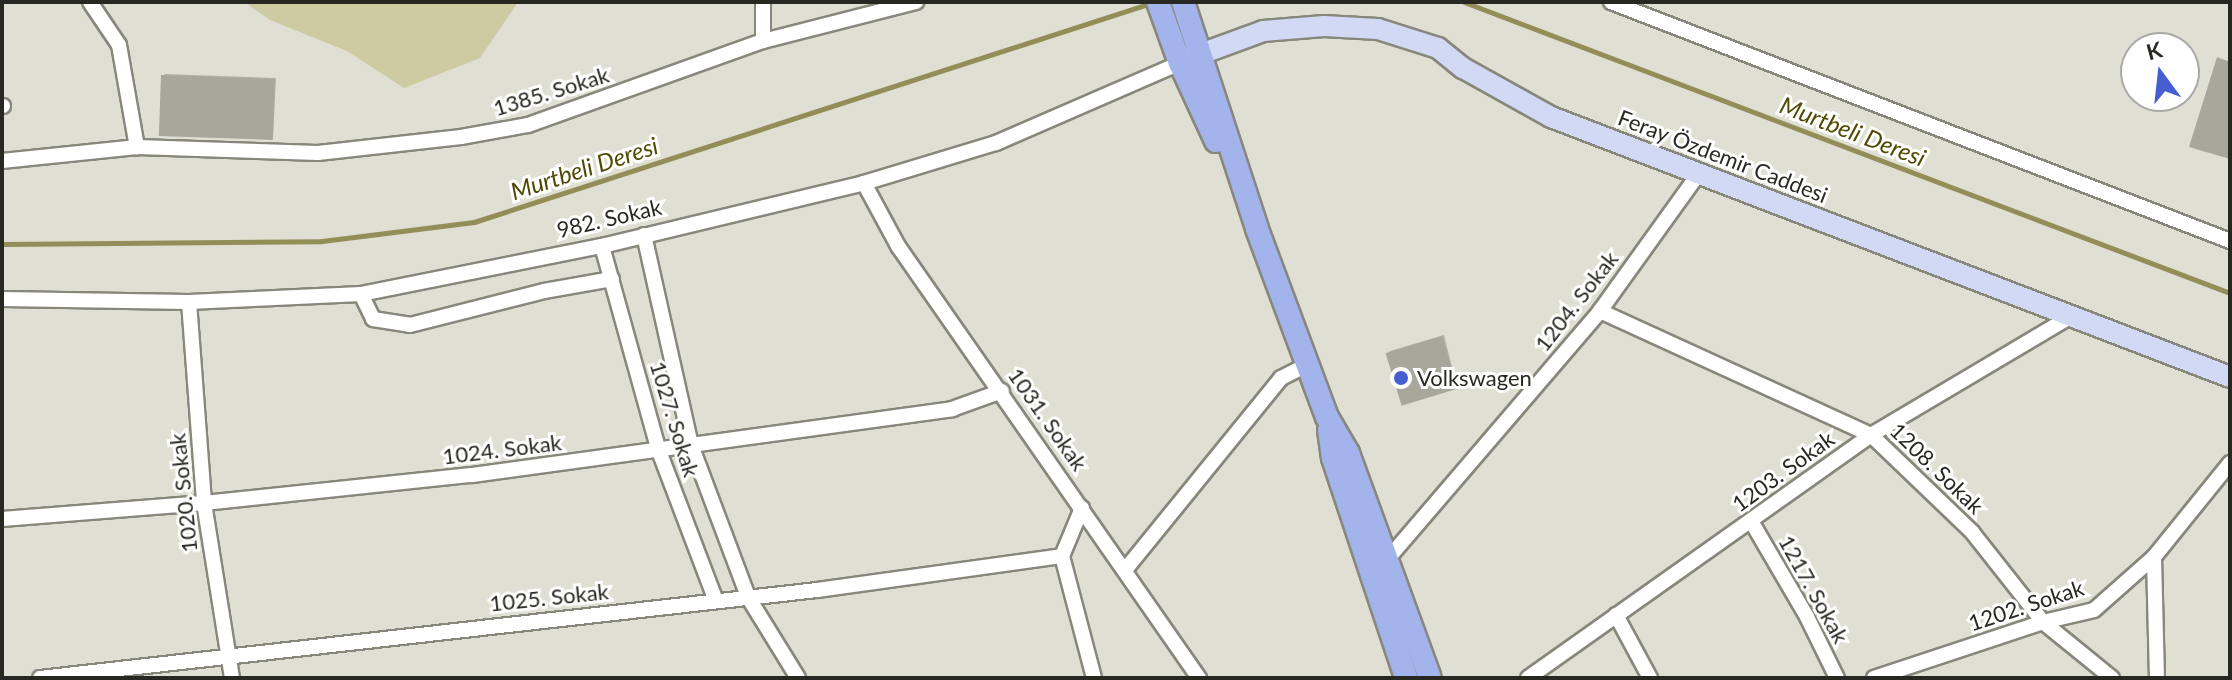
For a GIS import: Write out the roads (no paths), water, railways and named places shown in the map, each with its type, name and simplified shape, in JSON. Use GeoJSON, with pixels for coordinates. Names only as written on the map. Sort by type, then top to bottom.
{"type":"FeatureCollection","features":[{"type":"Feature","properties":{"kind":"main road"},"geometry":{"type":"LineString","coordinates":[[1158,2],[1177,55],[1257,229]]}},
{"type":"Feature","properties":{"kind":"main road"},"geometry":{"type":"LineString","coordinates":[[1183,2],[1257,229],[1327,417],[1348,453],[1430,678]]}},
{"type":"Feature","properties":{"kind":"main road"},"geometry":{"type":"LineString","coordinates":[[1327,417],[1333,458],[1406,678]]}},
{"type":"Feature","properties":{"kind":"street"},"geometry":{"type":"LineString","coordinates":[[90,2],[119,45],[137,147]]}},
{"type":"Feature","properties":{"kind":"street"},"geometry":{"type":"LineString","coordinates":[[763,2],[763,41]]}},
{"type":"Feature","properties":{"kind":"street","name":"1385. Sokak"},"geometry":{"type":"LineString","coordinates":[[2,161],[137,147],[318,153],[461,137],[528,125],[763,41],[916,2]]}},
{"type":"Feature","properties":{"kind":"street"},"geometry":{"type":"LineString","coordinates":[[1611,2],[2230,241]]}},
{"type":"Feature","properties":{"kind":"street","name":"Feray Özdemir Caddesi"},"geometry":{"type":"LineString","coordinates":[[1197,44],[1263,31],[1324,26],[1378,29],[1438,48],[1463,68],[1551,117],[2074,314],[2230,377]]}},
{"type":"Feature","properties":{"kind":"street","name":"982. Sokak"},"geometry":{"type":"LineString","coordinates":[[2,299],[189,302],[361,294],[602,246],[864,183],[996,143],[1197,44]]}},
{"type":"Feature","properties":{"kind":"street","name":"1204. Sokak"},"geometry":{"type":"LineString","coordinates":[[1386,561],[1600,311],[1699,173]]}},
{"type":"Feature","properties":{"kind":"street","name":"1031. Sokak"},"geometry":{"type":"LineString","coordinates":[[864,183],[898,246],[1002,391],[1199,678]]}},
{"type":"Feature","properties":{"kind":"street"},"geometry":{"type":"LineString","coordinates":[[644,235],[691,445],[748,597],[798,678]]}},
{"type":"Feature","properties":{"kind":"street","name":"1027. Sokak"},"geometry":{"type":"LineString","coordinates":[[602,246],[659,451],[716,601]]}},
{"type":"Feature","properties":{"kind":"street"},"geometry":{"type":"LineString","coordinates":[[361,294],[373,319],[410,325],[544,291],[612,279]]}},
{"type":"Feature","properties":{"kind":"street","name":"1020. Sokak"},"geometry":{"type":"LineString","coordinates":[[189,302],[204,503],[232,678]]}},
{"type":"Feature","properties":{"kind":"street","name":"1208. Sokak"},"geometry":{"type":"LineString","coordinates":[[1600,311],[1871,435],[1972,532],[2043,622],[2112,678]]}},
{"type":"Feature","properties":{"kind":"street","name":"1203. Sokak"},"geometry":{"type":"LineString","coordinates":[[1528,678],[1871,435],[2074,314]]}},
{"type":"Feature","properties":{"kind":"street"},"geometry":{"type":"LineString","coordinates":[[1125,570],[1281,378],[1308,364]]}},
{"type":"Feature","properties":{"kind":"street","name":"1024. Sokak"},"geometry":{"type":"LineString","coordinates":[[2,519],[204,503],[659,451],[952,409],[1002,391]]}},
{"type":"Feature","properties":{"kind":"street","name":"1202. Sokak"},"geometry":{"type":"LineString","coordinates":[[1874,678],[2043,622],[2094,610],[2154,557],[2228,469]]}},
{"type":"Feature","properties":{"kind":"street"},"geometry":{"type":"LineString","coordinates":[[1082,508],[1062,556],[1094,678]]}},
{"type":"Feature","properties":{"kind":"street","name":"1217. Sokak"},"geometry":{"type":"LineString","coordinates":[[1751,521],[1807,617],[1837,678]]}},
{"type":"Feature","properties":{"kind":"street","name":"1025. Sokak"},"geometry":{"type":"LineString","coordinates":[[40,678],[716,601],[1062,556]]}},
{"type":"Feature","properties":{"kind":"street"},"geometry":{"type":"LineString","coordinates":[[2154,557],[2157,678]]}},
{"type":"Feature","properties":{"kind":"street"},"geometry":{"type":"LineString","coordinates":[[1616,615],[1650,678]]}},
{"type":"Feature","properties":{"kind":"waterway","name":"Murtbeli Deresi"},"geometry":{"type":"LineString","coordinates":[[1464,2],[2230,293]]}},
{"type":"Feature","properties":{"kind":"waterway","name":"Murtbeli Deresi"},"geometry":{"type":"LineString","coordinates":[[2,244],[322,241],[474,222],[1151,3]]}},
{"type":"Feature","properties":{"kind":"place","name":"Volkswagen"},"geometry":{"type":"Point","coordinates":[1401,378]}}]}
